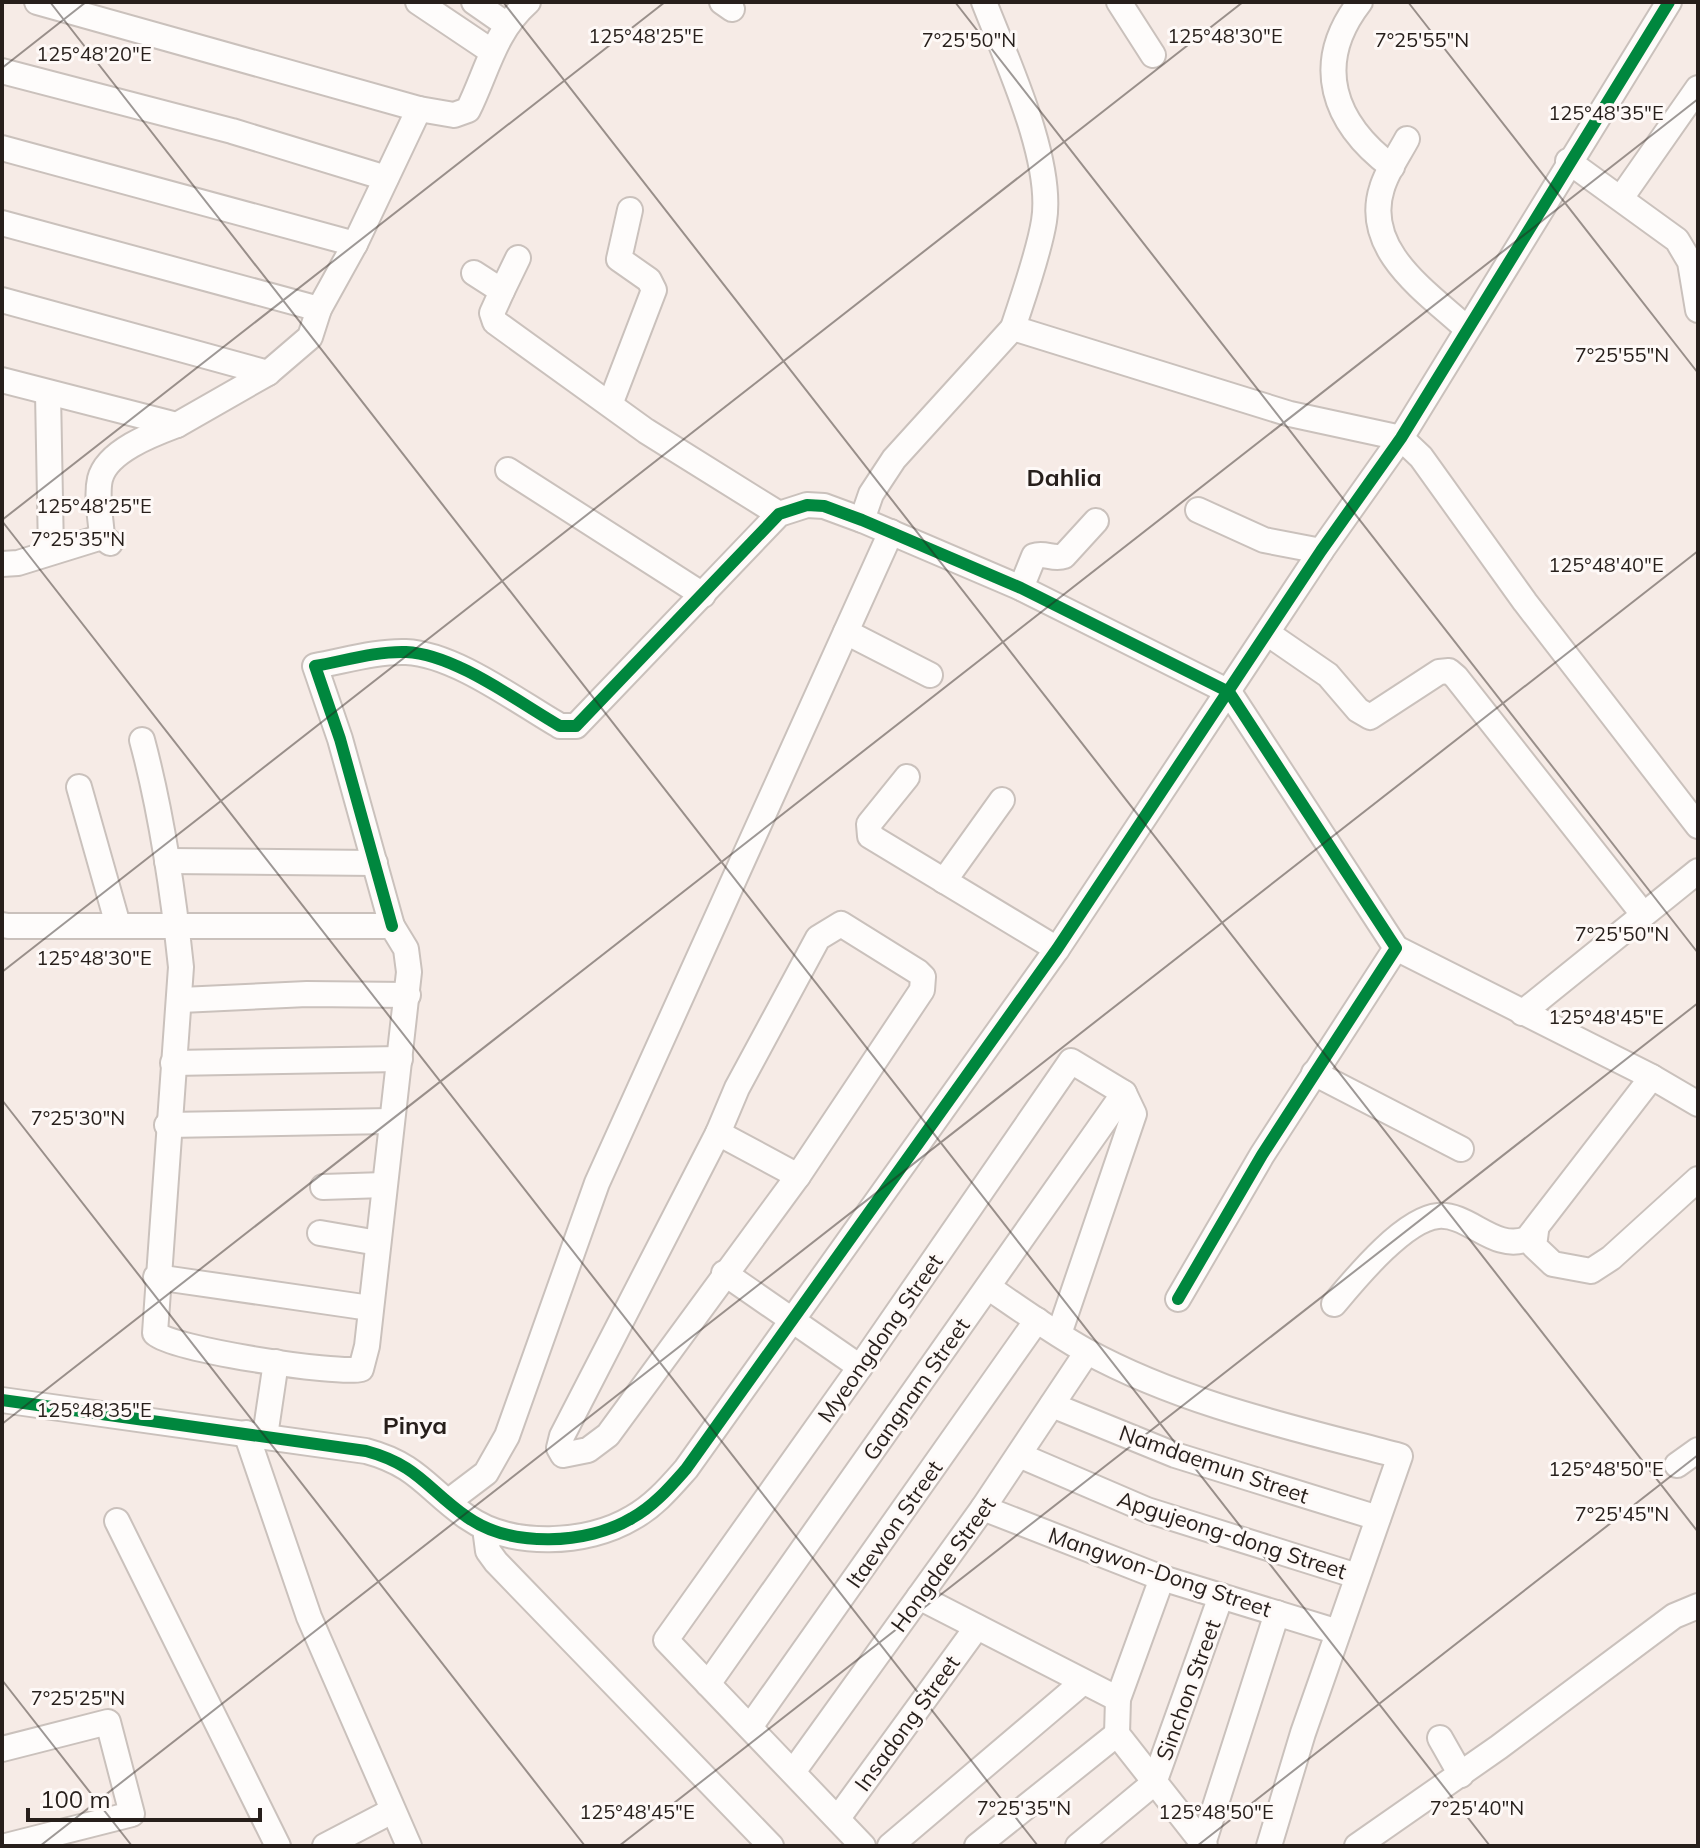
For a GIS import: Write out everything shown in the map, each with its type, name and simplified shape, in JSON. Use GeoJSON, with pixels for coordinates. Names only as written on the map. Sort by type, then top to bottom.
{"type":"FeatureCollection","features":[{"type":"Feature","properties":{"kind":"street"},"geometry":{"type":"LineString","coordinates":[[37,2],[419,109],[454,115],[468,110],[491,51],[507,25],[528,2]]}},
{"type":"Feature","properties":{"kind":"street"},"geometry":{"type":"LineString","coordinates":[[418,2],[491,51]]}},
{"type":"Feature","properties":{"kind":"street"},"geometry":{"type":"LineString","coordinates":[[474,2],[507,25]]}},
{"type":"Feature","properties":{"kind":"street"},"geometry":{"type":"LineString","coordinates":[[862,520],[871,494],[894,459],[1013,328],[1044,221],[1044,186],[1025,108],[984,2]]}},
{"type":"Feature","properties":{"kind":"street"},"geometry":{"type":"LineString","coordinates":[[1119,2],[1153,55]]}},
{"type":"Feature","properties":{"kind":"street"},"geometry":{"type":"LineString","coordinates":[[1360,2],[1334,48],[1337,95],[1345,119],[1357,137],[1392,167]]}},
{"type":"Feature","properties":{"kind":"street"},"geometry":{"type":"LineString","coordinates":[[2,1400],[256,1434],[391,1457],[428,1480],[449,1501],[485,1528],[515,1536],[562,1539],[600,1532],[631,1519],[660,1499],[686,1469],[1057,949],[1321,551],[1401,438],[1568,161],[1669,2]]}},
{"type":"Feature","properties":{"kind":"street"},"geometry":{"type":"LineString","coordinates":[[2,71],[232,131],[386,178]]}},
{"type":"Feature","properties":{"kind":"street"},"geometry":{"type":"LineString","coordinates":[[1621,198],[1698,88]]}},
{"type":"Feature","properties":{"kind":"street"},"geometry":{"type":"LineString","coordinates":[[2,564],[106,540],[100,480],[106,467],[143,440],[177,425],[268,373],[310,337],[319,309],[355,244],[419,109]]}},
{"type":"Feature","properties":{"kind":"street"},"geometry":{"type":"LineString","coordinates":[[1407,139],[1382,189],[1379,205],[1383,238],[1408,275],[1466,328]]}},
{"type":"Feature","properties":{"kind":"street"},"geometry":{"type":"LineString","coordinates":[[2,148],[355,244]]}},
{"type":"Feature","properties":{"kind":"street"},"geometry":{"type":"LineString","coordinates":[[1568,161],[1668,232],[1685,250],[1698,310]]}},
{"type":"Feature","properties":{"kind":"street"},"geometry":{"type":"LineString","coordinates":[[611,402],[654,290],[649,280],[619,259],[630,210]]}},
{"type":"Feature","properties":{"kind":"street"},"geometry":{"type":"LineString","coordinates":[[2,223],[319,309]]}},
{"type":"Feature","properties":{"kind":"street"},"geometry":{"type":"LineString","coordinates":[[518,258],[492,313],[495,322],[611,402],[646,431],[779,514]]}},
{"type":"Feature","properties":{"kind":"street"},"geometry":{"type":"LineString","coordinates":[[474,273],[502,291]]}},
{"type":"Feature","properties":{"kind":"street"},"geometry":{"type":"LineString","coordinates":[[2,300],[268,373]]}},
{"type":"Feature","properties":{"kind":"street"},"geometry":{"type":"LineString","coordinates":[[1013,328],[1290,414],[1401,438],[1421,457],[1525,602],[1698,826]]}},
{"type":"Feature","properties":{"kind":"street"},"geometry":{"type":"LineString","coordinates":[[2,380],[177,425]]}},
{"type":"Feature","properties":{"kind":"street"},"geometry":{"type":"LineString","coordinates":[[48,393],[51,552]]}},
{"type":"Feature","properties":{"kind":"street"},"geometry":{"type":"LineString","coordinates":[[508,470],[703,595]]}},
{"type":"Feature","properties":{"kind":"street"},"geometry":{"type":"LineString","coordinates":[[142,740],[161,814],[176,925],[181,1000],[167,1125],[165,1204],[153,1322],[155,1333],[163,1340],[276,1362],[361,1369],[408,995],[409,958],[392,926],[340,739],[315,666],[389,653],[428,657],[456,667],[569,728],[588,717],[779,514],[807,505],[824,506],[862,520],[1021,588],[1229,692],[1396,948],[1652,1077],[1698,1104]]}},
{"type":"Feature","properties":{"kind":"street"},"geometry":{"type":"LineString","coordinates":[[1198,510],[1264,540],[1321,551]]}},
{"type":"Feature","properties":{"kind":"street"},"geometry":{"type":"LineString","coordinates":[[1021,588],[1034,556],[1041,554],[1057,559],[1064,556],[1096,521]]}},
{"type":"Feature","properties":{"kind":"street"},"geometry":{"type":"LineString","coordinates":[[449,1501],[486,1473],[507,1436],[597,1183],[891,532]]}},
{"type":"Feature","properties":{"kind":"street"},"geometry":{"type":"LineString","coordinates":[[846,632],[930,675]]}},
{"type":"Feature","properties":{"kind":"street"},"geometry":{"type":"LineString","coordinates":[[1267,633],[1328,675],[1358,710],[1370,717],[1430,677],[1449,671],[1643,914]]}},
{"type":"Feature","properties":{"kind":"street"},"geometry":{"type":"LineString","coordinates":[[907,777],[869,824],[868,833],[1057,949]]}},
{"type":"Feature","properties":{"kind":"street"},"geometry":{"type":"LineString","coordinates":[[79,787],[118,925]]}},
{"type":"Feature","properties":{"kind":"street"},"geometry":{"type":"LineString","coordinates":[[944,881],[1002,800]]}},
{"type":"Feature","properties":{"kind":"street"},"geometry":{"type":"LineString","coordinates":[[167,861],[375,863]]}},
{"type":"Feature","properties":{"kind":"street"},"geometry":{"type":"LineString","coordinates":[[1522,1013],[1698,871]]}},
{"type":"Feature","properties":{"kind":"street"},"geometry":{"type":"LineString","coordinates":[[841,924],[923,977],[922,990],[798,1176],[608,1435],[588,1450],[563,1455],[559,1448],[562,1436],[718,1133],[737,1088],[825,930],[841,924]]}},
{"type":"Feature","properties":{"kind":"street"},"geometry":{"type":"LineString","coordinates":[[2,925],[392,926]]}},
{"type":"Feature","properties":{"kind":"street"},"geometry":{"type":"LineString","coordinates":[[1178,1299],[1262,1155],[1396,948]]}},
{"type":"Feature","properties":{"kind":"street"},"geometry":{"type":"LineString","coordinates":[[181,1000],[307,994],[408,995]]}},
{"type":"Feature","properties":{"kind":"street"},"geometry":{"type":"LineString","coordinates":[[173,1063],[400,1059]]}},
{"type":"Feature","properties":{"kind":"street","name":"Myeongdong Street"},"geometry":{"type":"LineString","coordinates":[[863,1846],[666,1640],[860,1367],[1071,1061],[1124,1093]]}},
{"type":"Feature","properties":{"kind":"street"},"geometry":{"type":"LineString","coordinates":[[1314,1073],[1461,1149]]}},
{"type":"Feature","properties":{"kind":"street"},"geometry":{"type":"LineString","coordinates":[[1334,1304],[1368,1264],[1431,1218],[1446,1217],[1500,1240],[1522,1241],[1536,1231],[1652,1077]]}},
{"type":"Feature","properties":{"kind":"street"},"geometry":{"type":"LineString","coordinates":[[1059,1334],[1134,1114],[1124,1093]]}},
{"type":"Feature","properties":{"kind":"street","name":"Gangnam Street"},"geometry":{"type":"LineString","coordinates":[[708,1684],[1124,1093]]}},
{"type":"Feature","properties":{"kind":"street"},"geometry":{"type":"LineString","coordinates":[[167,1125],[390,1121]]}},
{"type":"Feature","properties":{"kind":"street"},"geometry":{"type":"LineString","coordinates":[[718,1133],[798,1176]]}},
{"type":"Feature","properties":{"kind":"street"},"geometry":{"type":"LineString","coordinates":[[1536,1231],[1534,1246],[1553,1264],[1591,1271],[1611,1258],[1698,1179]]}},
{"type":"Feature","properties":{"kind":"street"},"geometry":{"type":"LineString","coordinates":[[323,1187],[384,1185]]}},
{"type":"Feature","properties":{"kind":"street"},"geometry":{"type":"LineString","coordinates":[[320,1233],[378,1243]]}},
{"type":"Feature","properties":{"kind":"street"},"geometry":{"type":"LineString","coordinates":[[724,1273],[860,1367]]}},
{"type":"Feature","properties":{"kind":"street"},"geometry":{"type":"LineString","coordinates":[[156,1277],[370,1308]]}},
{"type":"Feature","properties":{"kind":"street"},"geometry":{"type":"LineString","coordinates":[[988,1287],[1087,1352],[1212,1404],[1400,1456],[1338,1632],[1269,1846]]}},
{"type":"Feature","properties":{"kind":"street","name":"Itaewon Street"},"geometry":{"type":"LineString","coordinates":[[750,1727],[1037,1320]]}},
{"type":"Feature","properties":{"kind":"street","name":"Hongdae Street"},"geometry":{"type":"LineString","coordinates":[[793,1772],[983,1508],[1087,1352]]}},
{"type":"Feature","properties":{"kind":"street"},"geometry":{"type":"LineString","coordinates":[[276,1362],[256,1434],[309,1617],[409,1846]]}},
{"type":"Feature","properties":{"kind":"street","name":"Namdaemun Street"},"geometry":{"type":"LineString","coordinates":[[1052,1405],[1175,1455],[1378,1518]]}},
{"type":"Feature","properties":{"kind":"street"},"geometry":{"type":"LineString","coordinates":[[1677,1465],[1698,1450]]}},
{"type":"Feature","properties":{"kind":"street","name":"Apgujeong-dong Street"},"geometry":{"type":"LineString","coordinates":[[1019,1455],[1147,1510],[1357,1576]]}},
{"type":"Feature","properties":{"kind":"street","name":"Mangwon-Dong Street"},"geometry":{"type":"LineString","coordinates":[[983,1508],[1162,1578],[1338,1632]]}},
{"type":"Feature","properties":{"kind":"street"},"geometry":{"type":"LineString","coordinates":[[117,1521],[278,1846]]}},
{"type":"Feature","properties":{"kind":"street"},"geometry":{"type":"LineString","coordinates":[[485,1528],[488,1551],[496,1562],[771,1846]]}},
{"type":"Feature","properties":{"kind":"street"},"geometry":{"type":"LineString","coordinates":[[1162,1578],[1118,1699],[1117,1734],[1204,1845]]}},
{"type":"Feature","properties":{"kind":"street","name":"Sinchon Street"},"geometry":{"type":"LineString","coordinates":[[1154,1783],[1221,1596]]}},
{"type":"Feature","properties":{"kind":"street"},"geometry":{"type":"LineString","coordinates":[[919,1597],[1118,1699]]}},
{"type":"Feature","properties":{"kind":"street"},"geometry":{"type":"LineString","coordinates":[[1357,1846],[1461,1775],[1674,1616],[1698,1606]]}},
{"type":"Feature","properties":{"kind":"street"},"geometry":{"type":"LineString","coordinates":[[1204,1845],[1277,1613]]}},
{"type":"Feature","properties":{"kind":"street","name":"Insadong Street"},"geometry":{"type":"LineString","coordinates":[[838,1818],[977,1627]]}},
{"type":"Feature","properties":{"kind":"street"},"geometry":{"type":"LineString","coordinates":[[890,1846],[1083,1682]]}},
{"type":"Feature","properties":{"kind":"street"},"geometry":{"type":"LineString","coordinates":[[2,1749],[108,1722],[132,1814],[6,1846]]}},
{"type":"Feature","properties":{"kind":"street"},"geometry":{"type":"LineString","coordinates":[[977,1846],[1117,1734]]}},
{"type":"Feature","properties":{"kind":"street"},"geometry":{"type":"LineString","coordinates":[[1440,1738],[1461,1775]]}},
{"type":"Feature","properties":{"kind":"street"},"geometry":{"type":"LineString","coordinates":[[1078,1846],[1154,1783]]}},
{"type":"Feature","properties":{"kind":"street"},"geometry":{"type":"LineString","coordinates":[[325,1846],[392,1811]]}},
{"type":"Feature","properties":{"kind":"cycle path"},"geometry":{"type":"LineString","coordinates":[[2,1400],[366,1451],[398,1463],[453,1507],[485,1527],[527,1538],[572,1538],[593,1534],[632,1518],[655,1502],[686,1469],[1057,949],[1321,551],[1401,438],[1669,2]]}},
{"type":"Feature","properties":{"kind":"cycle path"},"geometry":{"type":"LineString","coordinates":[[392,926],[340,739],[315,666],[383,653],[425,655],[465,670],[560,726],[576,726],[779,514],[807,505],[824,506],[862,520],[1021,588],[1229,692],[1396,948],[1262,1155],[1178,1299]]}},
{"type":"Feature","properties":{"kind":"district","name":"Dahlia"},"geometry":{"type":"Point","coordinates":[1064,478]}},
{"type":"Feature","properties":{"kind":"district","name":"Pinya"},"geometry":{"type":"Point","coordinates":[415,1426]}}]}
